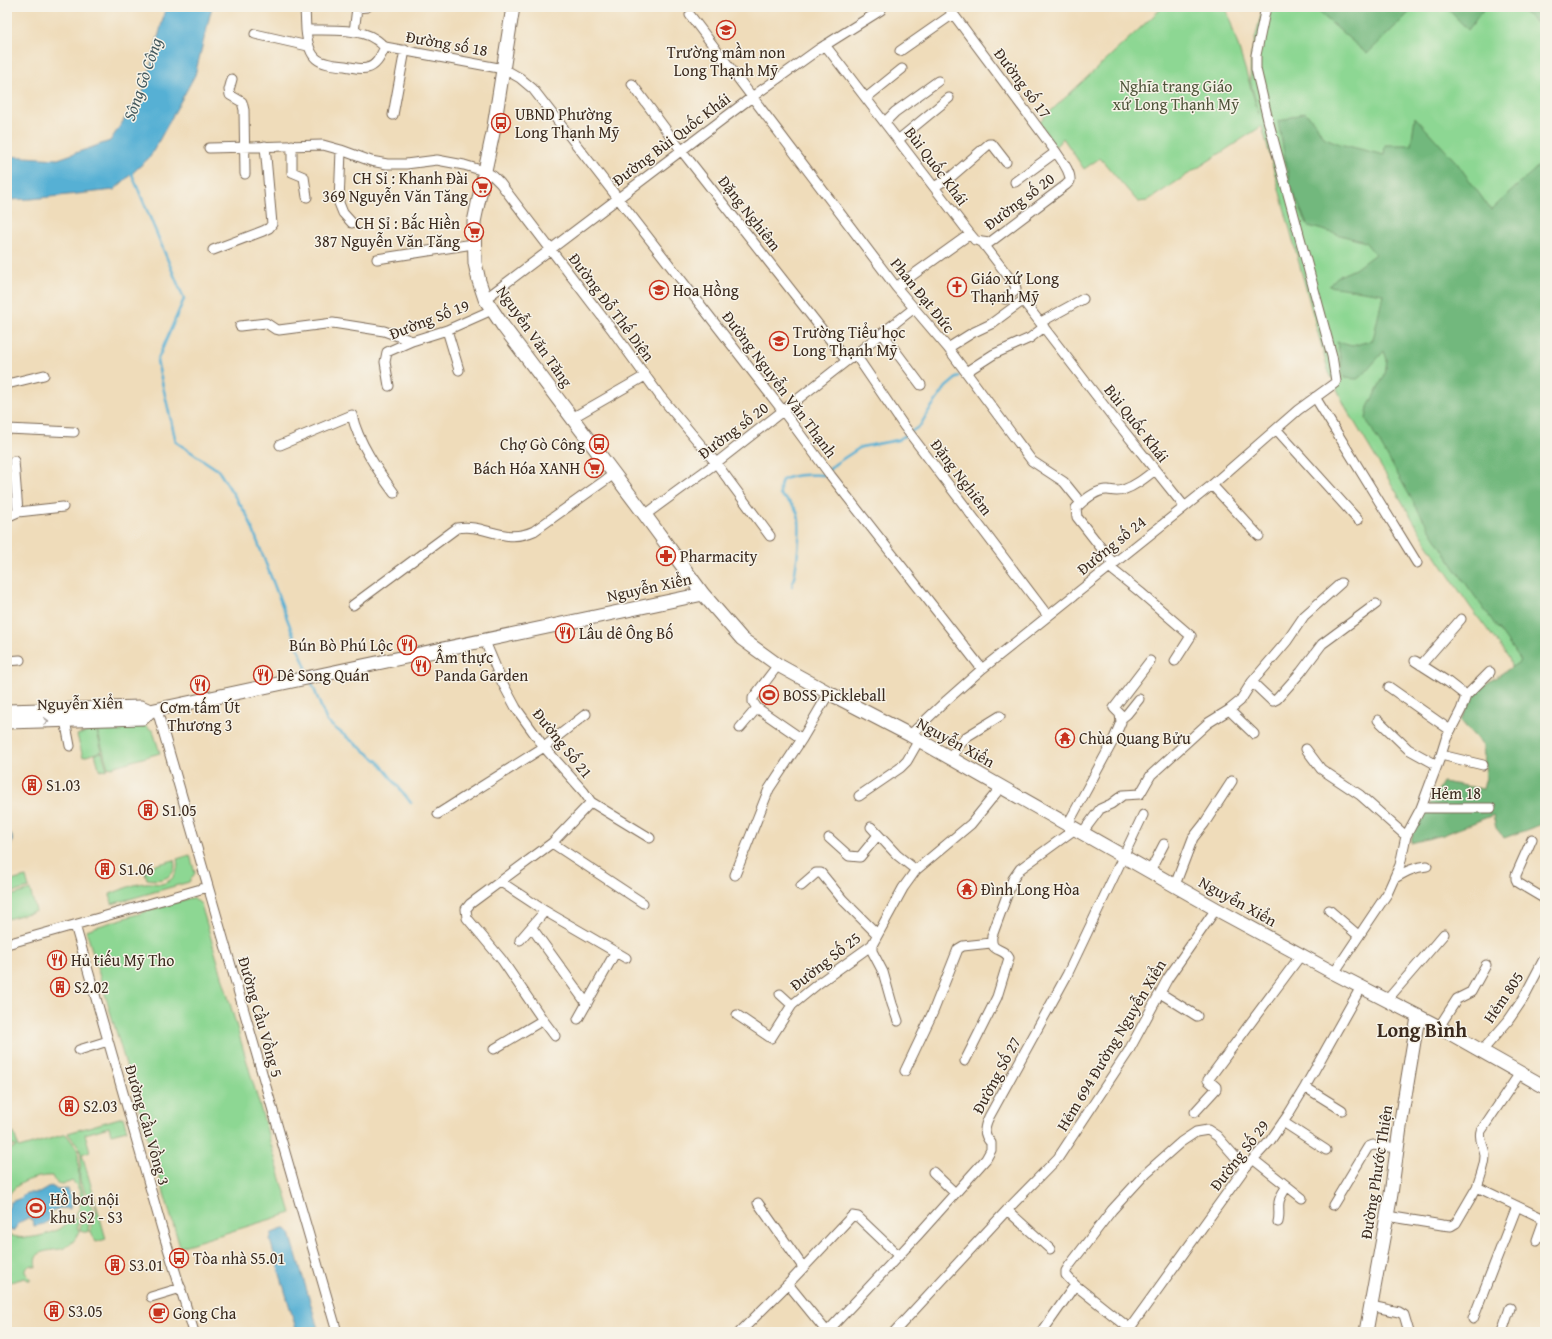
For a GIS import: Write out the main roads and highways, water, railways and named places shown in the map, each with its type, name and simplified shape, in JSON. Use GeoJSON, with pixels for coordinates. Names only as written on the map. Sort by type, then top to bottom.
{"type":"FeatureCollection","features":[{"type":"Feature","properties":{"kind":"main road","name":"Nguyễn Văn Tăng"},"geometry":{"type":"LineString","coordinates":[[513,7],[493,133],[474,222],[474,262],[485,298],[492,310],[646,515],[703,594]]}},
{"type":"Feature","properties":{"kind":"main road","name":"Nguyễn Xiển"},"geometry":{"type":"LineString","coordinates":[[7,722],[143,718],[154,710],[325,675],[484,639],[703,594],[742,639],[778,665],[915,738],[1216,909],[1334,973],[1439,1027],[1545,1087]]}},
{"type":"Feature","properties":{"kind":"main road","name":"Nguyễn Xiển"},"geometry":{"type":"LineString","coordinates":[[7,711],[141,707],[154,710]]}},
{"type":"Feature","properties":{"kind":"main road","name":"Đường Phước Thiện"},"geometry":{"type":"LineString","coordinates":[[1366,1332],[1387,1216],[1418,1017]]}},
{"type":"Feature","properties":{"kind":"water"},"geometry":{"type":"Polygon","coordinates":[[[166,7],[212,7],[195,75],[150,157],[114,190],[31,199],[7,200],[7,156],[58,159],[110,141],[145,88],[166,7]]]}},
{"type":"Feature","properties":{"kind":"water"},"geometry":{"type":"Polygon","coordinates":[[[7,829],[11,834],[12,840],[11,846],[7,851],[7,829]]]}},
{"type":"Feature","properties":{"kind":"water"},"geometry":{"type":"Polygon","coordinates":[[[51,1186],[58,1190],[68,1189],[71,1197],[70,1209],[60,1208],[52,1211],[49,1215],[51,1219],[44,1224],[34,1226],[33,1221],[28,1218],[20,1222],[13,1231],[7,1229],[7,1211],[11,1202],[21,1198],[26,1193],[39,1193],[51,1186]]]}},
{"type":"Feature","properties":{"kind":"water"},"geometry":{"type":"Polygon","coordinates":[[[286,1229],[290,1233],[319,1332],[297,1332],[270,1240],[272,1233],[286,1229]]]}},
{"type":"Feature","properties":{"kind":"waterway"},"geometry":{"type":"LineString","coordinates":[[131,172],[184,299],[157,361],[176,442],[218,470],[248,517],[308,673]]}},
{"type":"Feature","properties":{"kind":"waterway"},"geometry":{"type":"LineString","coordinates":[[792,586],[798,549],[799,519],[794,507],[780,495],[782,480],[797,475],[824,475],[835,464],[861,447],[898,440],[920,426],[946,387],[959,376]]}},
{"type":"Feature","properties":{"kind":"waterway"},"geometry":{"type":"LineString","coordinates":[[311,681],[327,722],[378,761],[411,803]]}},
{"type":"Feature","properties":{"kind":"place","name":"Trường mầm non Long Thạnh Mỹ"},"geometry":{"type":"Point","coordinates":[726,30]}},
{"type":"Feature","properties":{"kind":"place","name":"UBND Phường Long Thạnh Mỹ"},"geometry":{"type":"Point","coordinates":[501,123]}},
{"type":"Feature","properties":{"kind":"place","name":"CH Sỉ : Khanh Đài 369 Nguyễn Văn Tăng"},"geometry":{"type":"Point","coordinates":[482,187]}},
{"type":"Feature","properties":{"kind":"place","name":"CH Sỉ : Bắc Hiền 387 Nguyễn Văn Tăng"},"geometry":{"type":"Point","coordinates":[474,232]}},
{"type":"Feature","properties":{"kind":"place","name":"Giáo xứ Long Thạnh Mỹ"},"geometry":{"type":"Point","coordinates":[957,287]}},
{"type":"Feature","properties":{"kind":"place","name":"Hoa Hồng"},"geometry":{"type":"Point","coordinates":[659,290]}},
{"type":"Feature","properties":{"kind":"place","name":"Trường Tiểu học Long Thạnh Mỹ"},"geometry":{"type":"Point","coordinates":[779,341]}},
{"type":"Feature","properties":{"kind":"place","name":"Chợ Gò Công"},"geometry":{"type":"Point","coordinates":[599,444]}},
{"type":"Feature","properties":{"kind":"place","name":"Bách Hóa XANH"},"geometry":{"type":"Point","coordinates":[594,468]}},
{"type":"Feature","properties":{"kind":"place","name":"Pharmacity"},"geometry":{"type":"Point","coordinates":[666,556]}},
{"type":"Feature","properties":{"kind":"place","name":"Lẩu dê Ông Bố"},"geometry":{"type":"Point","coordinates":[565,633]}},
{"type":"Feature","properties":{"kind":"place","name":"Bún Bò Phú Lộc"},"geometry":{"type":"Point","coordinates":[407,645]}},
{"type":"Feature","properties":{"kind":"place","name":"Ẩm thực Panda Garden"},"geometry":{"type":"Point","coordinates":[421,666]}},
{"type":"Feature","properties":{"kind":"place","name":"Dê Song Quán"},"geometry":{"type":"Point","coordinates":[263,675]}},
{"type":"Feature","properties":{"kind":"place","name":"Cơm tấm Út Thương 3"},"geometry":{"type":"Point","coordinates":[200,685]}},
{"type":"Feature","properties":{"kind":"place","name":"BOSS Pickleball"},"geometry":{"type":"Point","coordinates":[769,695]}},
{"type":"Feature","properties":{"kind":"place","name":"Chùa Quang Bửu"},"geometry":{"type":"Point","coordinates":[1065,738]}},
{"type":"Feature","properties":{"kind":"place","name":"S1.03"},"geometry":{"type":"Point","coordinates":[32,785]}},
{"type":"Feature","properties":{"kind":"place","name":"S1.05"},"geometry":{"type":"Point","coordinates":[148,810]}},
{"type":"Feature","properties":{"kind":"place","name":"S1.06"},"geometry":{"type":"Point","coordinates":[105,869]}},
{"type":"Feature","properties":{"kind":"place","name":"Đình Long Hòa"},"geometry":{"type":"Point","coordinates":[967,889]}},
{"type":"Feature","properties":{"kind":"place","name":"Hủ tiếu Mỹ Tho"},"geometry":{"type":"Point","coordinates":[57,960]}},
{"type":"Feature","properties":{"kind":"place","name":"S2.02"},"geometry":{"type":"Point","coordinates":[60,987]}},
{"type":"Feature","properties":{"kind":"place","name":"S2.03"},"geometry":{"type":"Point","coordinates":[69,1106]}},
{"type":"Feature","properties":{"kind":"place","name":"Hồ bơi nội khu S2 - S3"},"geometry":{"type":"Point","coordinates":[36,1208]}},
{"type":"Feature","properties":{"kind":"place","name":"Tòa nhà S5.01"},"geometry":{"type":"Point","coordinates":[179,1258]}},
{"type":"Feature","properties":{"kind":"place","name":"S3.01"},"geometry":{"type":"Point","coordinates":[115,1265]}},
{"type":"Feature","properties":{"kind":"place","name":"S3.05"},"geometry":{"type":"Point","coordinates":[54,1311]}},
{"type":"Feature","properties":{"kind":"place","name":"Gong Cha"},"geometry":{"type":"Point","coordinates":[159,1313]}},
{"type":"Feature","properties":{"kind":"district","name":"Long Bình"},"geometry":{"type":"Point","coordinates":[1422,1029]}},
{"type":"Feature","properties":{"kind":"water label","name":"Sông Gò Công"},"geometry":{"type":"Point","coordinates":[142,79]}},
{"type":"Feature","properties":{"kind":"park label","name":"Nghĩa trang Giáo xứ Long Thạnh Mỹ"},"geometry":{"type":"Point","coordinates":[1176,95]}}]}
